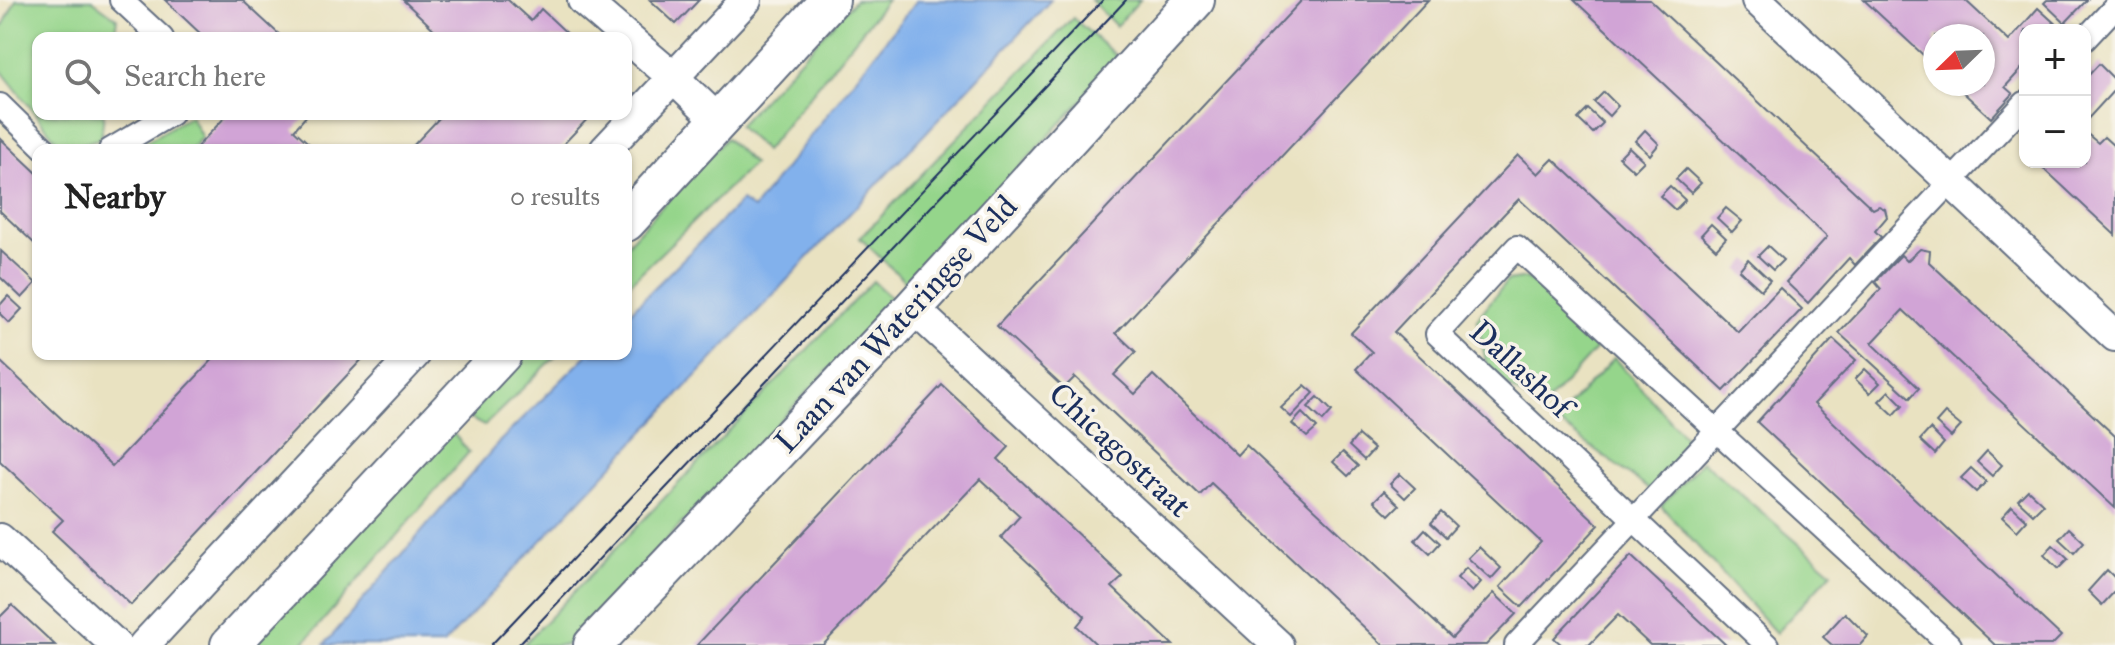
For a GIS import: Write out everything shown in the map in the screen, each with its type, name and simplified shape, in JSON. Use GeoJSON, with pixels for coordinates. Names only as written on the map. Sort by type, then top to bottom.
{"type":"FeatureCollection","features":[{"type":"Feature","properties":{"kind":"street"},"geometry":{"type":"LineString","coordinates":[[121,0],[156,32]]}},
{"type":"Feature","properties":{"kind":"street"},"geometry":{"type":"LineString","coordinates":[[583,0],[620,32]]}},
{"type":"Feature","properties":{"kind":"street"},"geometry":{"type":"LineString","coordinates":[[611,144],[746,0]]}},
{"type":"Feature","properties":{"kind":"street"},"geometry":{"type":"LineString","coordinates":[[632,216],[830,0]]}},
{"type":"Feature","properties":{"kind":"street","name":"Laan van Wateringse Veld"},"geometry":{"type":"LineString","coordinates":[[593,645],[913,308],[1195,0]]}},
{"type":"Feature","properties":{"kind":"street"},"geometry":{"type":"LineString","coordinates":[[1757,0],[2115,336]]}},
{"type":"Feature","properties":{"kind":"street"},"geometry":{"type":"LineString","coordinates":[[2091,33],[2115,7]]}},
{"type":"Feature","properties":{"kind":"street"},"geometry":{"type":"LineString","coordinates":[[632,42],[720,122]]}},
{"type":"Feature","properties":{"kind":"street"},"geometry":{"type":"LineString","coordinates":[[0,105],[40,144]]}},
{"type":"Feature","properties":{"kind":"street"},"geometry":{"type":"LineString","coordinates":[[1516,645],[2019,109]]}},
{"type":"Feature","properties":{"kind":"street"},"geometry":{"type":"LineString","coordinates":[[120,144],[161,120]]}},
{"type":"Feature","properties":{"kind":"street","name":"Dallashof"},"geometry":{"type":"LineString","coordinates":[[1767,645],[1437,334],[1517,247],[1950,645]]}},
{"type":"Feature","properties":{"kind":"street","name":"Chicagostraat"},"geometry":{"type":"LineString","coordinates":[[913,308],[1278,645]]}},
{"type":"Feature","properties":{"kind":"street"},"geometry":{"type":"LineString","coordinates":[[144,645],[409,360]]}},
{"type":"Feature","properties":{"kind":"street"},"geometry":{"type":"LineString","coordinates":[[230,645],[496,360]]}},
{"type":"Feature","properties":{"kind":"street"},"geometry":{"type":"LineString","coordinates":[[0,539],[116,645]]}},
{"type":"Feature","properties":{"kind":"green space"},"geometry":{"type":"Polygon","coordinates":[[[16,0],[92,0],[117,18],[115,32],[32,32],[32,110],[0,69],[0,32],[16,0]]]}},
{"type":"Feature","properties":{"kind":"green space"},"geometry":{"type":"Polygon","coordinates":[[[855,0],[887,0],[765,151],[738,126],[855,0]]]}},
{"type":"Feature","properties":{"kind":"green space"},"geometry":{"type":"Polygon","coordinates":[[[1091,0],[1140,0],[1116,26],[1091,0]]]}},
{"type":"Feature","properties":{"kind":"green space"},"geometry":{"type":"Polygon","coordinates":[[[1073,18],[1120,59],[910,286],[860,238],[1073,18]]]}},
{"type":"Feature","properties":{"kind":"green space"},"geometry":{"type":"Polygon","coordinates":[[[40,120],[103,120],[101,138],[82,144],[59,144],[40,120]]]}},
{"type":"Feature","properties":{"kind":"green space"},"geometry":{"type":"Polygon","coordinates":[[[183,120],[192,120],[202,137],[196,144],[142,144],[183,120]]]}},
{"type":"Feature","properties":{"kind":"green space"},"geometry":{"type":"Polygon","coordinates":[[[726,138],[753,164],[632,281],[632,239],[726,138]]]}},
{"type":"Feature","properties":{"kind":"green space"},"geometry":{"type":"Polygon","coordinates":[[[1527,278],[1601,343],[1541,409],[1488,372],[1477,319],[1507,281],[1527,278]]]}},
{"type":"Feature","properties":{"kind":"green space"},"geometry":{"type":"Polygon","coordinates":[[[873,281],[894,301],[566,645],[523,645],[873,281]]]}},
{"type":"Feature","properties":{"kind":"green space"},"geometry":{"type":"Polygon","coordinates":[[[1614,358],[1691,444],[1650,490],[1555,420],[1614,358]]]}},
{"type":"Feature","properties":{"kind":"green space"},"geometry":{"type":"Polygon","coordinates":[[[517,360],[552,360],[484,426],[465,416],[517,360]]]}},
{"type":"Feature","properties":{"kind":"green space"},"geometry":{"type":"Polygon","coordinates":[[[452,432],[469,452],[302,645],[250,645],[452,432]]]}},
{"type":"Feature","properties":{"kind":"green space"},"geometry":{"type":"Polygon","coordinates":[[[1702,461],[1832,572],[1776,633],[1661,506],[1702,461]]]}},
{"type":"Feature","properties":{"kind":"water"},"geometry":{"type":"Polygon","coordinates":[[[917,0],[1051,0],[443,645],[324,645],[500,441],[582,360],[632,360],[632,310],[741,201],[753,209],[917,0]]]}},
{"type":"Feature","properties":{"kind":"building"},"geometry":{"type":"Polygon","coordinates":[[[165,0],[242,0],[277,32],[199,32],[165,0]]]}},
{"type":"Feature","properties":{"kind":"building"},"geometry":{"type":"Polygon","coordinates":[[[403,0],[508,0],[531,21],[541,9],[566,32],[437,32],[403,0]]]}},
{"type":"Feature","properties":{"kind":"building"},"geometry":{"type":"Polygon","coordinates":[[[650,0],[699,0],[676,24],[650,0]]]}},
{"type":"Feature","properties":{"kind":"building"},"geometry":{"type":"Polygon","coordinates":[[[1302,0],[1428,0],[1116,333],[1136,352],[1114,375],[1135,394],[1153,375],[1237,455],[1246,445],[1452,638],[1494,593],[1516,614],[1486,645],[1383,645],[1211,483],[1200,495],[1075,377],[1064,388],[997,326],[1302,0]]]}},
{"type":"Feature","properties":{"kind":"building"},"geometry":{"type":"Polygon","coordinates":[[[1574,0],[1650,0],[1873,209],[1879,206],[1885,209],[1887,217],[1875,231],[1881,237],[1855,265],[1849,258],[1808,303],[1786,282],[1827,237],[1574,0]]]}},
{"type":"Feature","properties":{"kind":"building"},"geometry":{"type":"Polygon","coordinates":[[[1864,0],[1965,0],[1991,24],[1923,24],[1923,55],[1864,0]]]}},
{"type":"Feature","properties":{"kind":"building"},"geometry":{"type":"Polygon","coordinates":[[[2047,0],[2087,0],[2065,23],[2044,3],[2047,0]]]}},
{"type":"Feature","properties":{"kind":"building"},"geometry":{"type":"Polygon","coordinates":[[[2038,8],[2056,24],[2024,24],[2038,8]]]}},
{"type":"Feature","properties":{"kind":"building"},"geometry":{"type":"Polygon","coordinates":[[[1995,28],[2009,41],[2019,30],[2019,72],[2005,87],[2013,94],[1991,118],[1967,96],[1995,96],[1995,28]]]}},
{"type":"Feature","properties":{"kind":"building"},"geometry":{"type":"Polygon","coordinates":[[[2099,64],[2115,80],[2115,89],[2091,115],[2091,96],[2091,73],[2099,64]]]}},
{"type":"Feature","properties":{"kind":"building"},"geometry":{"type":"Polygon","coordinates":[[[1604,92],[1618,106],[1609,116],[1594,102],[1604,92]]]}},
{"type":"Feature","properties":{"kind":"building"},"geometry":{"type":"Polygon","coordinates":[[[1588,109],[1603,123],[1593,133],[1578,119],[1588,109]]]}},
{"type":"Feature","properties":{"kind":"building"},"geometry":{"type":"Polygon","coordinates":[[[222,120],[303,120],[294,130],[309,144],[200,144],[222,120]]]}},
{"type":"Feature","properties":{"kind":"building"},"geometry":{"type":"Polygon","coordinates":[[[437,120],[586,120],[564,144],[415,144],[437,120]]]}},
{"type":"Feature","properties":{"kind":"building"},"geometry":{"type":"Polygon","coordinates":[[[1645,130],[1659,144],[1650,155],[1635,141],[1645,130]]]}},
{"type":"Feature","properties":{"kind":"building"},"geometry":{"type":"Polygon","coordinates":[[[2091,137],[2098,143],[2104,137],[2115,147],[2115,235],[2043,168],[2091,168],[2091,137]]]}},
{"type":"Feature","properties":{"kind":"building"},"geometry":{"type":"Polygon","coordinates":[[[0,138],[32,168],[32,241],[0,211],[0,138]]]}},
{"type":"Feature","properties":{"kind":"building"},"geometry":{"type":"Polygon","coordinates":[[[1629,147],[1644,161],[1634,171],[1619,157],[1629,147]]]}},
{"type":"Feature","properties":{"kind":"building"},"geometry":{"type":"Polygon","coordinates":[[[1518,155],[1538,174],[1553,159],[1738,332],[1780,288],[1802,309],[1724,391],[1519,199],[1505,213],[1394,332],[1599,525],[1522,607],[1500,587],[1541,542],[1356,369],[1372,352],[1351,333],[1518,155]]]}},
{"type":"Feature","properties":{"kind":"building"},"geometry":{"type":"Polygon","coordinates":[[[1686,169],[1701,183],[1691,193],[1676,179],[1686,169]]]}},
{"type":"Feature","properties":{"kind":"building"},"geometry":{"type":"Polygon","coordinates":[[[1670,186],[1685,200],[1675,210],[1660,196],[1670,186]]]}},
{"type":"Feature","properties":{"kind":"building"},"geometry":{"type":"Polygon","coordinates":[[[1726,208],[1742,221],[1732,232],[1717,218],[1726,208]]]}},
{"type":"Feature","properties":{"kind":"building"},"geometry":{"type":"Polygon","coordinates":[[[1711,224],[1726,238],[1716,249],[1701,235],[1711,224]]]}},
{"type":"Feature","properties":{"kind":"building"},"geometry":{"type":"Polygon","coordinates":[[[1768,246],[1783,260],[1773,270],[1758,256],[1768,246]]]}},
{"type":"Feature","properties":{"kind":"building"},"geometry":{"type":"Polygon","coordinates":[[[1920,249],[1930,251],[1929,262],[2115,436],[2115,508],[1903,310],[1872,343],[1919,388],[1910,398],[1839,333],[1881,289],[1875,282],[1901,255],[1907,261],[1920,249]]]}},
{"type":"Feature","properties":{"kind":"building"},"geometry":{"type":"Polygon","coordinates":[[[1,251],[32,279],[32,287],[22,298],[0,277],[1,251]]]}},
{"type":"Feature","properties":{"kind":"building"},"geometry":{"type":"Polygon","coordinates":[[[1748,259],[1770,280],[1761,290],[1739,270],[1748,259]]]}},
{"type":"Feature","properties":{"kind":"building"},"geometry":{"type":"Polygon","coordinates":[[[8,296],[22,309],[9,323],[0,314],[0,305],[8,296]]]}},
{"type":"Feature","properties":{"kind":"building"},"geometry":{"type":"Polygon","coordinates":[[[1833,339],[1856,360],[1814,404],[2061,636],[2052,645],[1995,645],[1757,422],[1833,339]]]}},
{"type":"Feature","properties":{"kind":"building"},"geometry":{"type":"Polygon","coordinates":[[[212,360],[361,360],[131,605],[52,531],[63,520],[0,461],[0,361],[112,466],[212,360]]]}},
{"type":"Feature","properties":{"kind":"building"},"geometry":{"type":"Polygon","coordinates":[[[1865,369],[1880,383],[1870,393],[1855,379],[1865,369]]]}},
{"type":"Feature","properties":{"kind":"building"},"geometry":{"type":"Polygon","coordinates":[[[942,385],[1009,447],[998,459],[1123,577],[1112,587],[1173,645],[1097,645],[1077,626],[1085,616],[1001,537],[1020,516],[980,479],[823,645],[697,645],[942,385]]]}},
{"type":"Feature","properties":{"kind":"building"},"geometry":{"type":"Polygon","coordinates":[[[1305,385],[1314,393],[1291,417],[1281,408],[1305,385]]]}},
{"type":"Feature","properties":{"kind":"building"},"geometry":{"type":"Polygon","coordinates":[[[1889,391],[1903,405],[1894,415],[1879,401],[1889,391]]]}},
{"type":"Feature","properties":{"kind":"building"},"geometry":{"type":"Polygon","coordinates":[[[1318,397],[1332,411],[1323,421],[1308,407],[1318,397]]]}},
{"type":"Feature","properties":{"kind":"building"},"geometry":{"type":"Polygon","coordinates":[[[1302,413],[1317,428],[1307,437],[1292,424],[1302,413]]]}},
{"type":"Feature","properties":{"kind":"building"},"geometry":{"type":"Polygon","coordinates":[[[1945,413],[1961,426],[1951,437],[1936,423],[1945,413]]]}},
{"type":"Feature","properties":{"kind":"building"},"geometry":{"type":"Polygon","coordinates":[[[1930,429],[1944,443],[1935,454],[1920,440],[1930,429]]]}},
{"type":"Feature","properties":{"kind":"building"},"geometry":{"type":"Polygon","coordinates":[[[1358,435],[1374,449],[1364,460],[1349,446],[1358,435]]]}},
{"type":"Feature","properties":{"kind":"building"},"geometry":{"type":"Polygon","coordinates":[[[1987,451],[2002,465],[1992,476],[1977,462],[1987,451]]]}},
{"type":"Feature","properties":{"kind":"building"},"geometry":{"type":"Polygon","coordinates":[[[1343,452],[1358,466],[1348,476],[1333,462],[1343,452]]]}},
{"type":"Feature","properties":{"kind":"building"},"geometry":{"type":"Polygon","coordinates":[[[1971,468],[1986,482],[1976,492],[1961,478],[1971,468]]]}},
{"type":"Feature","properties":{"kind":"building"},"geometry":{"type":"Polygon","coordinates":[[[1400,474],[1415,488],[1405,498],[1390,484],[1400,474]]]}},
{"type":"Feature","properties":{"kind":"building"},"geometry":{"type":"Polygon","coordinates":[[[2028,490],[2043,504],[2033,514],[2018,500],[2028,490]]]}},
{"type":"Feature","properties":{"kind":"building"},"geometry":{"type":"Polygon","coordinates":[[[1384,491],[1399,505],[1389,515],[1374,501],[1384,491]]]}},
{"type":"Feature","properties":{"kind":"building"},"geometry":{"type":"Polygon","coordinates":[[[2012,506],[2027,520],[2017,531],[2002,517],[2012,506]]]}},
{"type":"Feature","properties":{"kind":"building"},"geometry":{"type":"Polygon","coordinates":[[[1441,512],[1456,526],[1446,537],[1431,523],[1441,512]]]}},
{"type":"Feature","properties":{"kind":"building"},"geometry":{"type":"Polygon","coordinates":[[[2069,528],[2084,542],[2074,553],[2059,539],[2069,528]]]}},
{"type":"Feature","properties":{"kind":"building"},"geometry":{"type":"Polygon","coordinates":[[[1425,529],[1440,543],[1430,554],[1415,540],[1425,529]]]}},
{"type":"Feature","properties":{"kind":"building"},"geometry":{"type":"Polygon","coordinates":[[[2053,545],[2068,559],[2058,569],[2044,555],[2053,545]]]}},
{"type":"Feature","properties":{"kind":"building"},"geometry":{"type":"Polygon","coordinates":[[[1479,547],[1501,568],[1491,579],[1468,558],[1479,547]]]}},
{"type":"Feature","properties":{"kind":"building"},"geometry":{"type":"Polygon","coordinates":[[[1631,556],[1726,645],[1650,645],[1618,615],[1589,645],[1562,645],[1554,638],[1631,556]]]}},
{"type":"Feature","properties":{"kind":"building"},"geometry":{"type":"Polygon","coordinates":[[[1466,568],[1481,582],[1472,592],[1457,578],[1466,568]]]}},
{"type":"Feature","properties":{"kind":"building"},"geometry":{"type":"Polygon","coordinates":[[[2107,570],[2115,578],[2115,591],[2102,605],[2088,591],[2107,570]]]}},
{"type":"Feature","properties":{"kind":"building"},"geometry":{"type":"Polygon","coordinates":[[[12,605],[55,645],[0,645],[0,617],[12,605]]]}},
{"type":"Feature","properties":{"kind":"building"},"geometry":{"type":"Polygon","coordinates":[[[1845,613],[1868,636],[1860,645],[1832,645],[1823,637],[1845,613]]]}},
{"type":"Feature","properties":{"kind":"tram line"},"geometry":{"type":"LineString","coordinates":[[491,645],[1103,0]]}},
{"type":"Feature","properties":{"kind":"tram line"},"geometry":{"type":"LineString","coordinates":[[518,645],[1126,0]]}}]}
